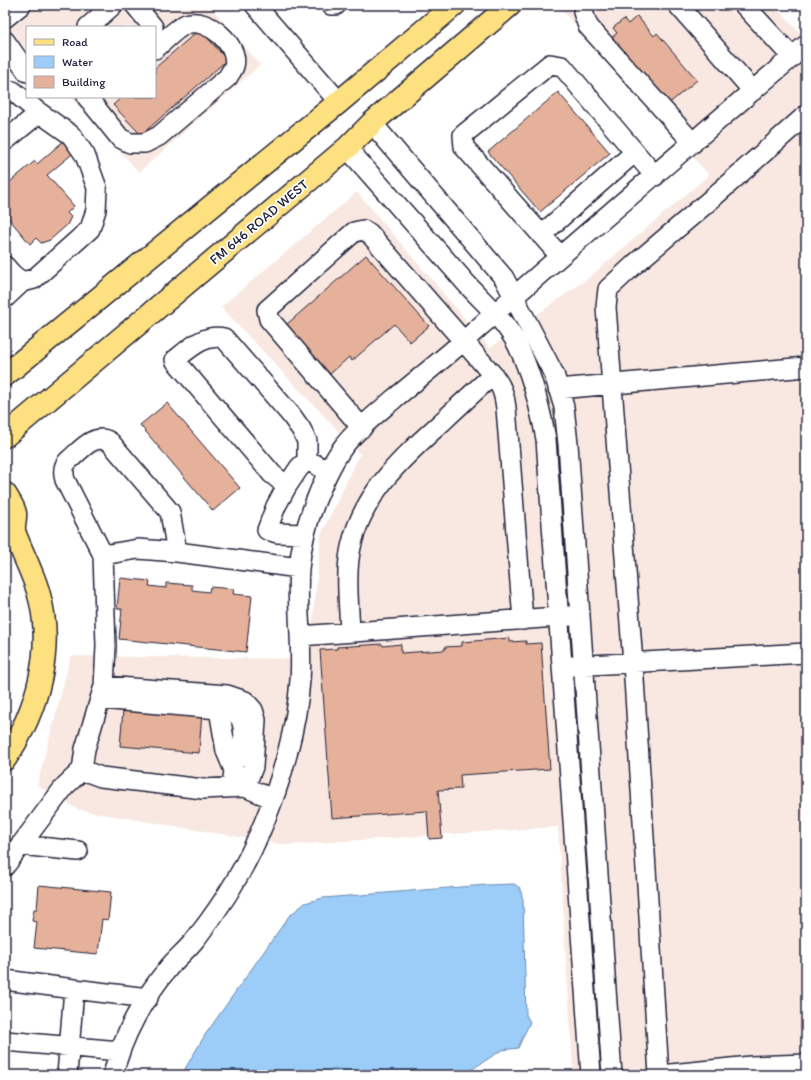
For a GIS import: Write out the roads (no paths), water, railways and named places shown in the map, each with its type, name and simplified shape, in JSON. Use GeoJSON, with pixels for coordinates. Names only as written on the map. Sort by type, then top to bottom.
{"type":"FeatureCollection","features":[{"type":"Feature","properties":{"kind":"main road"},"geometry":{"type":"LineString","coordinates":[[6,377],[454,5]]}},
{"type":"Feature","properties":{"kind":"main road","name":"FM 646 ROAD WEST"},"geometry":{"type":"LineString","coordinates":[[5,436],[347,148],[372,123],[510,5]]}},
{"type":"Feature","properties":{"kind":"main road"},"geometry":{"type":"LineString","coordinates":[[5,494],[15,512],[9,531],[32,575],[42,607],[44,659],[35,699],[29,717],[16,743],[5,759]]}},
{"type":"Feature","properties":{"kind":"lane"},"geometry":{"type":"LineString","coordinates":[[5,18],[21,5]]}},
{"type":"Feature","properties":{"kind":"lane"},"geometry":{"type":"LineString","coordinates":[[89,26],[113,5]]}},
{"type":"Feature","properties":{"kind":"lane"},"geometry":{"type":"LineString","coordinates":[[135,5],[149,26]]}},
{"type":"Feature","properties":{"kind":"lane"},"geometry":{"type":"LineString","coordinates":[[331,5],[336,5]]}},
{"type":"Feature","properties":{"kind":"lane"},"geometry":{"type":"LineString","coordinates":[[586,5],[583,12],[588,26],[693,143]]}},
{"type":"Feature","properties":{"kind":"lane"},"geometry":{"type":"LineString","coordinates":[[678,5],[753,91]]}},
{"type":"Feature","properties":{"kind":"lane"},"geometry":{"type":"LineString","coordinates":[[744,5],[792,57]]}},
{"type":"Feature","properties":{"kind":"lane"},"geometry":{"type":"LineString","coordinates":[[257,6],[339,102]]}},
{"type":"Feature","properties":{"kind":"lane"},"geometry":{"type":"LineString","coordinates":[[91,98],[120,138],[130,143],[145,143],[159,136],[228,77],[234,66],[233,52],[226,40],[209,25],[198,22],[186,24],[157,37]]}},
{"type":"Feature","properties":{"kind":"lane"},"geometry":{"type":"LineString","coordinates":[[5,41],[26,71]]}},
{"type":"Feature","properties":{"kind":"lane"},"geometry":{"type":"LineString","coordinates":[[113,1075],[116,1060],[128,1031],[157,983],[213,917],[241,870],[263,827],[286,756],[300,683],[299,568],[304,534],[328,471],[347,443],[374,416],[464,342],[560,256],[655,176],[806,44]]}},
{"type":"Feature","properties":{"kind":"lane"},"geometry":{"type":"LineString","coordinates":[[560,256],[464,147],[463,136],[550,64],[562,66],[655,176]]}},
{"type":"Feature","properties":{"kind":"lane"},"geometry":{"type":"LineString","coordinates":[[5,298],[22,282],[34,279],[90,229],[96,210],[97,188],[85,155],[71,135],[39,113],[15,90]]}},
{"type":"Feature","properties":{"kind":"lane"},"geometry":{"type":"LineString","coordinates":[[5,141],[39,113]]}},
{"type":"Feature","properties":{"kind":"lane"},"geometry":{"type":"LineString","coordinates":[[806,115],[608,289],[606,307],[633,663],[660,1075],[751,1066],[806,1064]]}},
{"type":"Feature","properties":{"kind":"lane"},"geometry":{"type":"LineString","coordinates":[[372,123],[504,278],[554,374],[564,407],[584,666],[612,1075]]}},
{"type":"Feature","properties":{"kind":"lane"},"geometry":{"type":"LineString","coordinates":[[347,148],[505,325],[517,344],[530,377],[541,412],[546,439],[590,1075]]}},
{"type":"Feature","properties":{"kind":"lane"},"geometry":{"type":"LineString","coordinates":[[542,235],[636,152]]}},
{"type":"Feature","properties":{"kind":"lane"},"geometry":{"type":"LineString","coordinates":[[362,428],[269,319],[267,310],[354,232],[362,230],[369,233],[501,384],[506,408],[523,620]]}},
{"type":"Feature","properties":{"kind":"lane"},"geometry":{"type":"LineString","coordinates":[[5,266],[22,282]]}},
{"type":"Feature","properties":{"kind":"lane"},"geometry":{"type":"LineString","coordinates":[[287,486],[272,474],[175,360],[196,343],[217,336],[224,338],[292,415],[301,429],[307,441],[307,460],[298,468],[287,486],[276,506],[267,530],[277,533],[304,534]]}},
{"type":"Feature","properties":{"kind":"lane"},"geometry":{"type":"LineString","coordinates":[[558,389],[806,367]]}},
{"type":"Feature","properties":{"kind":"lane"},"geometry":{"type":"LineString","coordinates":[[350,632],[348,574],[351,549],[356,528],[365,508],[384,479],[396,465],[426,435],[493,375]]}},
{"type":"Feature","properties":{"kind":"lane"},"geometry":{"type":"LineString","coordinates":[[5,866],[65,786],[82,770],[85,749],[102,692],[106,646],[103,555],[65,480],[65,464],[92,440],[102,438],[114,445],[170,512],[177,552]]}},
{"type":"Feature","properties":{"kind":"lane"},"geometry":{"type":"LineString","coordinates":[[307,460],[328,471]]}},
{"type":"Feature","properties":{"kind":"lane"},"geometry":{"type":"LineString","coordinates":[[103,555],[138,549],[177,552],[299,568]]}},
{"type":"Feature","properties":{"kind":"lane"},"geometry":{"type":"LineString","coordinates":[[300,636],[580,616]]}},
{"type":"Feature","properties":{"kind":"lane"},"geometry":{"type":"LineString","coordinates":[[562,667],[806,653]]}},
{"type":"Feature","properties":{"kind":"lane"},"geometry":{"type":"LineString","coordinates":[[102,692],[219,709],[226,751],[237,781],[272,799]]}},
{"type":"Feature","properties":{"kind":"lane"},"geometry":{"type":"LineString","coordinates":[[82,770],[101,777],[203,789],[237,781],[253,767],[257,727],[255,714],[245,701],[227,695],[102,692]]}},
{"type":"Feature","properties":{"kind":"lane"},"geometry":{"type":"LineString","coordinates":[[20,845],[78,851]]}},
{"type":"Feature","properties":{"kind":"lane"},"geometry":{"type":"LineString","coordinates":[[5,980],[148,998]]}},
{"type":"Feature","properties":{"kind":"lane"},"geometry":{"type":"LineString","coordinates":[[67,1075],[74,989]]}},
{"type":"Feature","properties":{"kind":"lane"},"geometry":{"type":"LineString","coordinates":[[5,1041],[120,1051]]}},
{"type":"Feature","properties":{"kind":"water"},"geometry":{"type":"Polygon","coordinates":[[[514,884],[520,888],[523,900],[526,1015],[530,1022],[518,1048],[502,1050],[463,1075],[183,1075],[186,1067],[205,1035],[289,916],[305,903],[323,898],[514,884]]]}}]}
